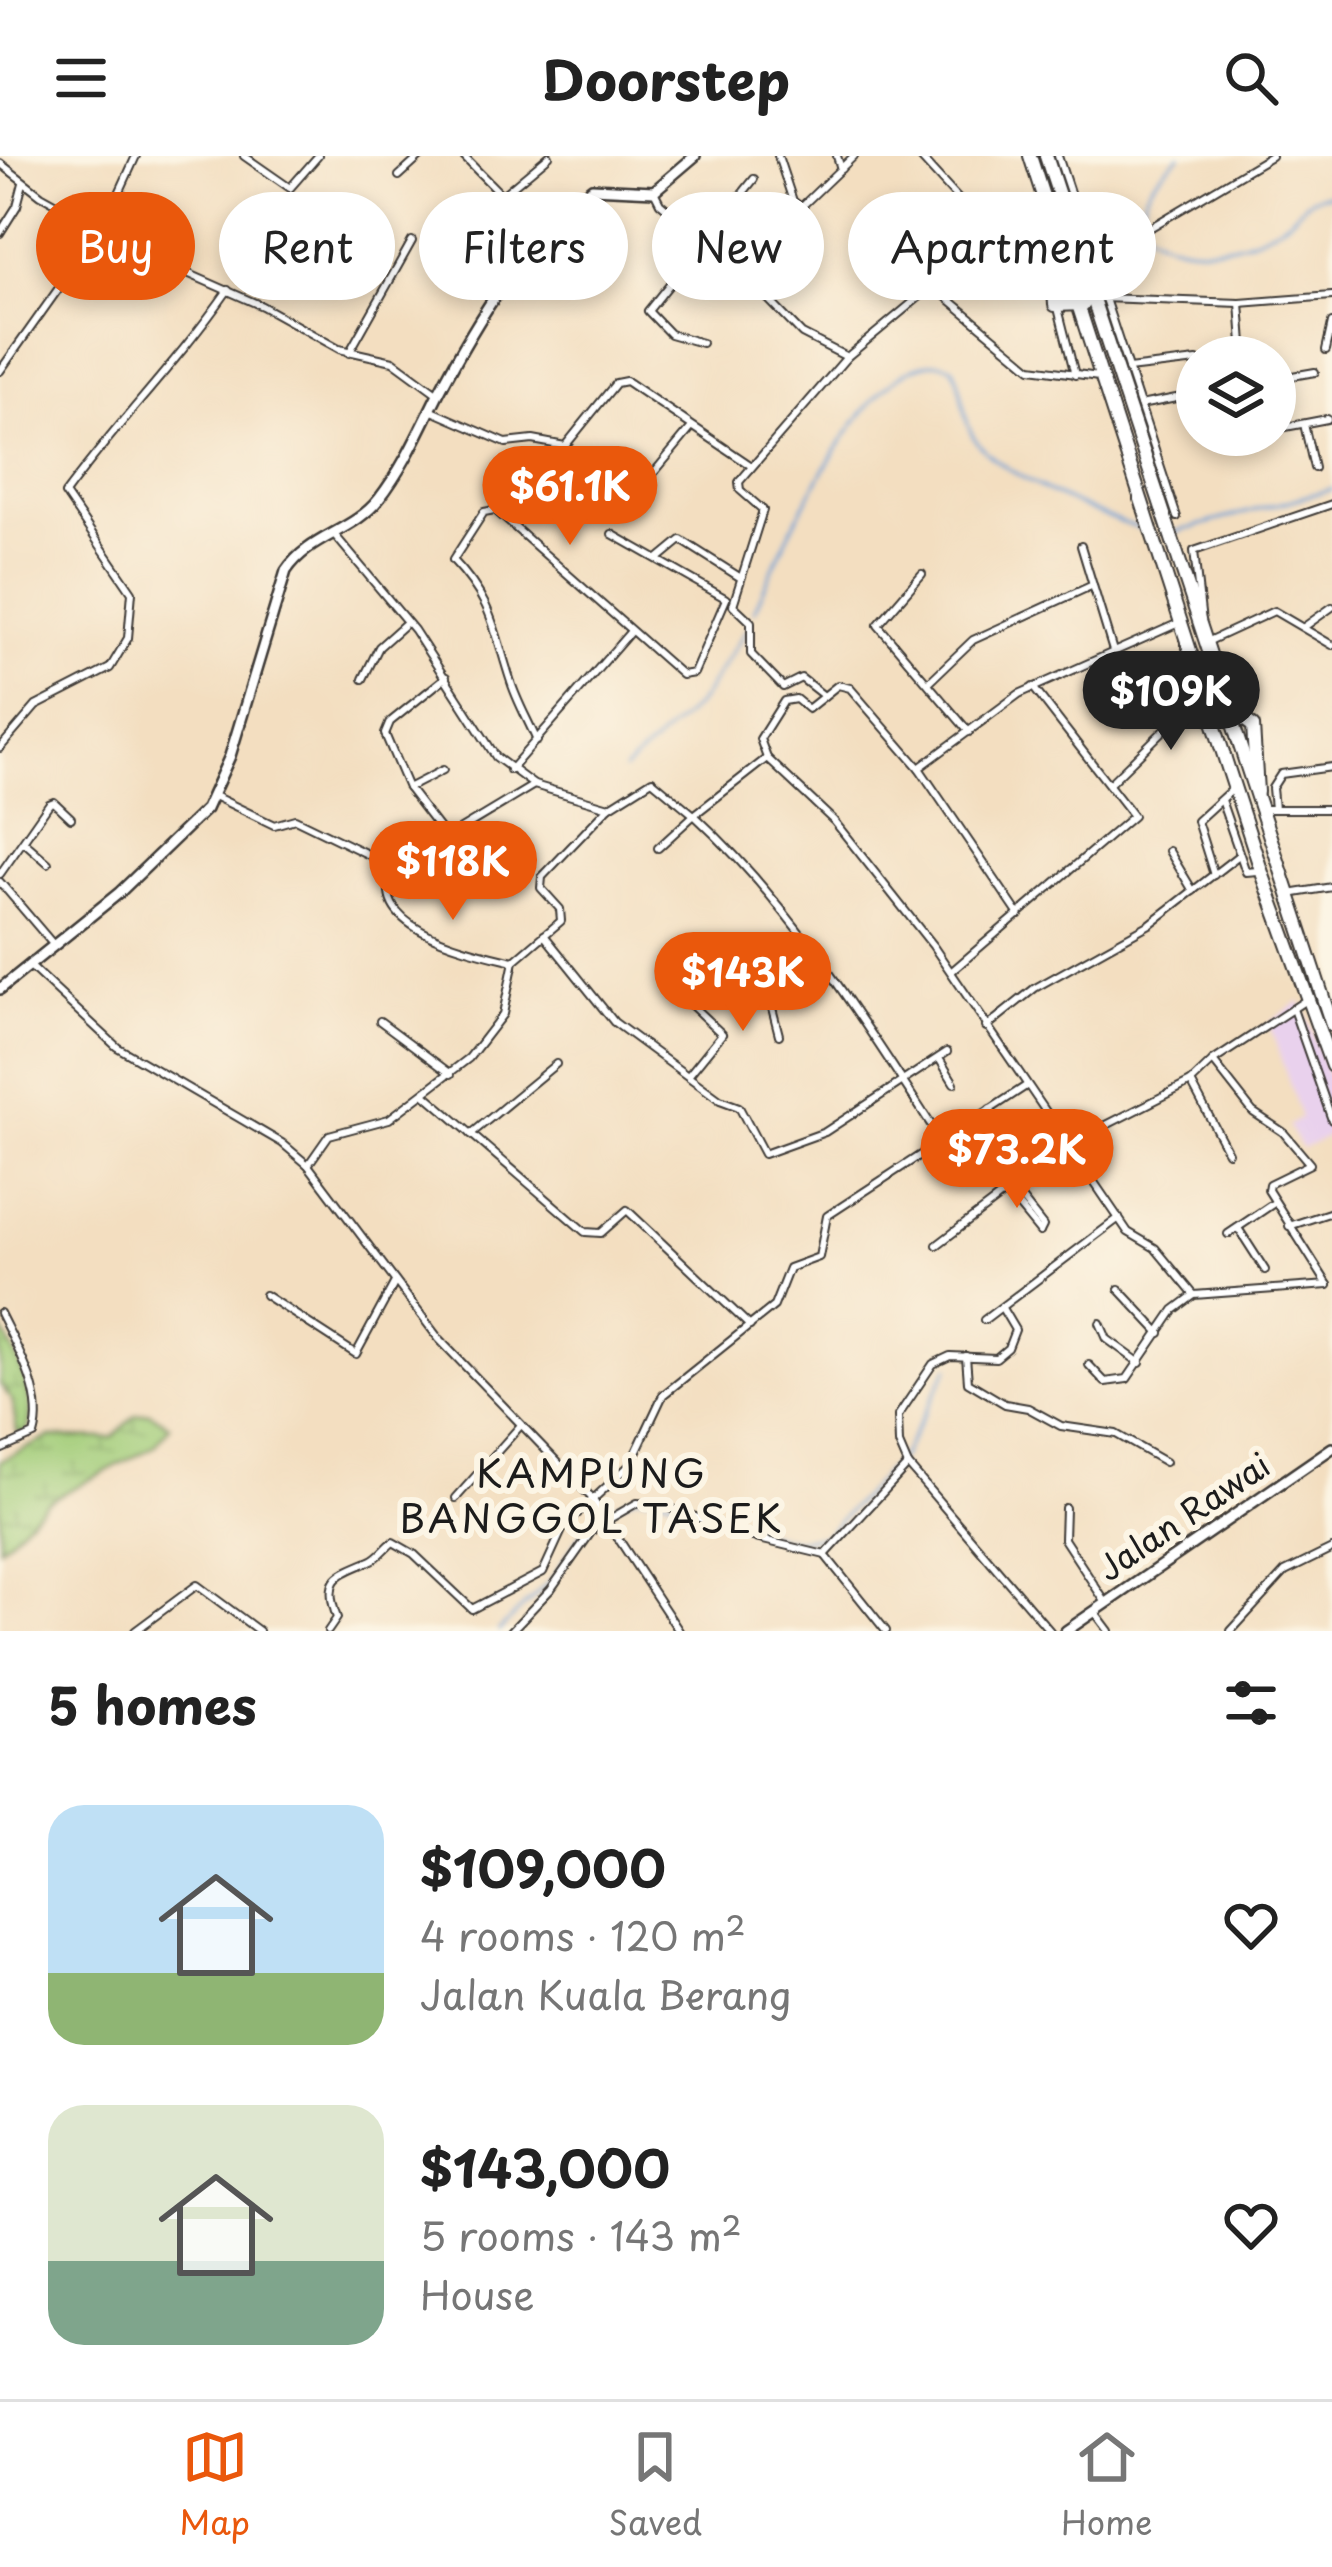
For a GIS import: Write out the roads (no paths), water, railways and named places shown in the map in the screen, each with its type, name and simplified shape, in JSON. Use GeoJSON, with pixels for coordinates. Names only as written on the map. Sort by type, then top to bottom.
{"type":"FeatureCollection","features":[{"type":"Feature","properties":{"kind":"highway"},"geometry":{"type":"LineString","coordinates":[[1030,156],[1041,192]]}},
{"type":"Feature","properties":{"kind":"highway"},"geometry":{"type":"LineString","coordinates":[[1046,156],[1090,302],[1157,480],[1151,510]]}},
{"type":"Feature","properties":{"kind":"highway"},"geometry":{"type":"LineString","coordinates":[[1057,300],[1058,308],[1090,302]]}},
{"type":"Feature","properties":{"kind":"highway"},"geometry":{"type":"LineString","coordinates":[[1090,302],[1099,377],[1198,628],[1332,1025]]}},
{"type":"Feature","properties":{"kind":"highway"},"geometry":{"type":"LineString","coordinates":[[1166,555],[1181,622],[1300,1004],[1332,1066]]}},
{"type":"Feature","properties":{"kind":"highway"},"geometry":{"type":"LineString","coordinates":[[1220,745],[1219,726],[1228,719],[1242,718],[1253,726],[1257,809]]}},
{"type":"Feature","properties":{"kind":"street"},"geometry":{"type":"LineString","coordinates":[[120,192],[136,156]]}},
{"type":"Feature","properties":{"kind":"street"},"geometry":{"type":"LineString","coordinates":[[244,156],[290,188],[317,156]]}},
{"type":"Feature","properties":{"kind":"street"},"geometry":{"type":"LineString","coordinates":[[400,176],[422,156]]}},
{"type":"Feature","properties":{"kind":"street"},"geometry":{"type":"LineString","coordinates":[[463,156],[497,192]]}},
{"type":"Feature","properties":{"kind":"street"},"geometry":{"type":"LineString","coordinates":[[506,192],[549,156]]}},
{"type":"Feature","properties":{"kind":"street"},"geometry":{"type":"LineString","coordinates":[[588,192],[592,188],[654,191],[695,156]]}},
{"type":"Feature","properties":{"kind":"street"},"geometry":{"type":"LineString","coordinates":[[778,156],[795,204],[809,202],[854,156]]}},
{"type":"Feature","properties":{"kind":"street"},"geometry":{"type":"LineString","coordinates":[[836,156],[841,169]]}},
{"type":"Feature","properties":{"kind":"street"},"geometry":{"type":"LineString","coordinates":[[919,156],[952,192]]}},
{"type":"Feature","properties":{"kind":"street"},"geometry":{"type":"LineString","coordinates":[[1058,156],[1070,192]]}},
{"type":"Feature","properties":{"kind":"street"},"geometry":{"type":"LineString","coordinates":[[1156,227],[1271,156]]}},
{"type":"Feature","properties":{"kind":"street"},"geometry":{"type":"LineString","coordinates":[[0,163],[39,192]]}},
{"type":"Feature","properties":{"kind":"street"},"geometry":{"type":"LineString","coordinates":[[743,192],[754,179]]}},
{"type":"Feature","properties":{"kind":"street"},"geometry":{"type":"LineString","coordinates":[[0,233],[17,206],[22,183]]}},
{"type":"Feature","properties":{"kind":"street"},"geometry":{"type":"LineString","coordinates":[[349,352],[412,241]]}},
{"type":"Feature","properties":{"kind":"street"},"geometry":{"type":"LineString","coordinates":[[1177,517],[1157,480],[1128,369],[1090,302],[1240,303],[1332,296]]}},
{"type":"Feature","properties":{"kind":"street"},"geometry":{"type":"LineString","coordinates":[[0,371],[50,300]]}},
{"type":"Feature","properties":{"kind":"street"},"geometry":{"type":"LineString","coordinates":[[0,748],[35,706],[110,668],[128,638],[130,588],[65,494],[145,388],[181,357],[220,300]]}},
{"type":"Feature","properties":{"kind":"street"},"geometry":{"type":"LineString","coordinates":[[247,300],[349,352],[393,361],[438,394]]}},
{"type":"Feature","properties":{"kind":"street"},"geometry":{"type":"LineString","coordinates":[[0,989],[119,893],[166,843],[199,819],[214,796],[280,584],[302,550],[377,502],[494,300]]}},
{"type":"Feature","properties":{"kind":"street"},"geometry":{"type":"LineString","coordinates":[[656,300],[648,311],[670,334],[702,344]]}},
{"type":"Feature","properties":{"kind":"street"},"geometry":{"type":"LineString","coordinates":[[767,300],[802,334],[847,357]]}},
{"type":"Feature","properties":{"kind":"street"},"geometry":{"type":"LineString","coordinates":[[537,741],[511,683],[494,616],[478,584],[453,560],[484,512],[495,510],[689,676],[741,578],[763,510],[739,487],[750,465],[847,357],[916,300]]}},
{"type":"Feature","properties":{"kind":"street"},"geometry":{"type":"LineString","coordinates":[[950,300],[1031,368],[1099,377]]}},
{"type":"Feature","properties":{"kind":"street"},"geometry":{"type":"LineString","coordinates":[[1240,303],[1242,336]]}},
{"type":"Feature","properties":{"kind":"street"},"geometry":{"type":"LineString","coordinates":[[1058,308],[1055,313],[1075,375]]}},
{"type":"Feature","properties":{"kind":"street"},"geometry":{"type":"LineString","coordinates":[[1326,350],[1332,323]]}},
{"type":"Feature","properties":{"kind":"street"},"geometry":{"type":"LineString","coordinates":[[1128,369],[1176,363]]}},
{"type":"Feature","properties":{"kind":"street"},"geometry":{"type":"LineString","coordinates":[[1296,376],[1315,372]]}},
{"type":"Feature","properties":{"kind":"street"},"geometry":{"type":"LineString","coordinates":[[430,410],[506,443],[533,440],[565,446],[622,380],[750,465]]}},
{"type":"Feature","properties":{"kind":"street"},"geometry":{"type":"LineString","coordinates":[[1140,405],[1176,398]]}},
{"type":"Feature","properties":{"kind":"street"},"geometry":{"type":"LineString","coordinates":[[1296,426],[1327,419]]}},
{"type":"Feature","properties":{"kind":"street"},"geometry":{"type":"LineString","coordinates":[[1304,424],[1314,467]]}},
{"type":"Feature","properties":{"kind":"street"},"geometry":{"type":"LineString","coordinates":[[652,475],[692,427]]}},
{"type":"Feature","properties":{"kind":"street"},"geometry":{"type":"LineString","coordinates":[[1198,628],[1203,611],[1194,551],[1332,504]]}},
{"type":"Feature","properties":{"kind":"street"},"geometry":{"type":"LineString","coordinates":[[333,533],[407,622],[446,677],[478,737],[510,770],[534,785],[609,807]]}},
{"type":"Feature","properties":{"kind":"street"},"geometry":{"type":"LineString","coordinates":[[612,534],[730,601],[751,622],[753,659],[782,687],[801,678],[824,697]]}},
{"type":"Feature","properties":{"kind":"street"},"geometry":{"type":"LineString","coordinates":[[658,559],[673,541],[681,540],[741,578]]}},
{"type":"Feature","properties":{"kind":"street"},"geometry":{"type":"LineString","coordinates":[[1081,546],[1113,651]]}},
{"type":"Feature","properties":{"kind":"street"},"geometry":{"type":"LineString","coordinates":[[922,574],[878,625],[968,732]]}},
{"type":"Feature","properties":{"kind":"street"},"geometry":{"type":"LineString","coordinates":[[928,683],[973,640],[1093,585]]}},
{"type":"Feature","properties":{"kind":"street"},"geometry":{"type":"LineString","coordinates":[[1304,626],[1332,607]]}},
{"type":"Feature","properties":{"kind":"street"},"geometry":{"type":"LineString","coordinates":[[1203,643],[1233,634],[1269,612],[1304,626],[1332,645]]}},
{"type":"Feature","properties":{"kind":"street"},"geometry":{"type":"LineString","coordinates":[[363,679],[379,647],[407,622]]}},
{"type":"Feature","properties":{"kind":"street"},"geometry":{"type":"LineString","coordinates":[[919,769],[1033,687],[1181,622]]}},
{"type":"Feature","properties":{"kind":"street"},"geometry":{"type":"LineString","coordinates":[[510,770],[631,631]]}},
{"type":"Feature","properties":{"kind":"street"},"geometry":{"type":"LineString","coordinates":[[445,836],[407,788],[386,745],[386,729],[446,677]]}},
{"type":"Feature","properties":{"kind":"street"},"geometry":{"type":"LineString","coordinates":[[1019,915],[919,769],[850,688],[838,685],[808,709],[796,699],[784,701],[760,739],[767,758],[834,821],[952,971],[1119,1218],[1132,1235],[1154,1248],[1194,1295]]}},
{"type":"Feature","properties":{"kind":"street"},"geometry":{"type":"LineString","coordinates":[[952,971],[1131,820],[1131,809],[1033,687]]}},
{"type":"Feature","properties":{"kind":"street"},"geometry":{"type":"LineString","coordinates":[[1110,783],[1203,692]]}},
{"type":"Feature","properties":{"kind":"street"},"geometry":{"type":"LineString","coordinates":[[658,848],[767,758]]}},
{"type":"Feature","properties":{"kind":"street"},"geometry":{"type":"LineString","coordinates":[[1274,808],[1272,788],[1281,774],[1332,766]]}},
{"type":"Feature","properties":{"kind":"street"},"geometry":{"type":"LineString","coordinates":[[407,788],[443,770]]}},
{"type":"Feature","properties":{"kind":"street"},"geometry":{"type":"LineString","coordinates":[[308,1165],[334,1131],[389,1119],[451,1074],[503,1014],[514,961],[562,917],[541,888],[542,877],[609,807],[652,780],[748,866],[942,1140]]}},
{"type":"Feature","properties":{"kind":"street"},"geometry":{"type":"LineString","coordinates":[[514,961],[432,938],[408,921],[392,900],[390,878],[396,868],[445,836],[517,800],[534,785]]}},
{"type":"Feature","properties":{"kind":"street"},"geometry":{"type":"LineString","coordinates":[[1214,875],[1197,821],[1234,787]]}},
{"type":"Feature","properties":{"kind":"street"},"geometry":{"type":"LineString","coordinates":[[214,796],[274,825],[295,819],[396,868]]}},
{"type":"Feature","properties":{"kind":"street"},"geometry":{"type":"LineString","coordinates":[[1221,799],[1248,873],[1261,870]]}},
{"type":"Feature","properties":{"kind":"street"},"geometry":{"type":"LineString","coordinates":[[52,943],[0,878],[52,802],[70,818]]}},
{"type":"Feature","properties":{"kind":"street"},"geometry":{"type":"LineString","coordinates":[[1257,809],[1332,809]]}},
{"type":"Feature","properties":{"kind":"street"},"geometry":{"type":"LineString","coordinates":[[24,842],[48,863]]}},
{"type":"Feature","properties":{"kind":"street"},"geometry":{"type":"LineString","coordinates":[[1169,851],[1193,891]]}},
{"type":"Feature","properties":{"kind":"street"},"geometry":{"type":"LineString","coordinates":[[986,1027],[1035,988],[1120,943],[1239,855]]}},
{"type":"Feature","properties":{"kind":"street"},"geometry":{"type":"LineString","coordinates":[[1286,895],[1332,887]]}},
{"type":"Feature","properties":{"kind":"street"},"geometry":{"type":"LineString","coordinates":[[544,935],[614,1022],[720,1100],[739,1107],[758,1148],[767,1155],[818,1136],[947,1052]]}},
{"type":"Feature","properties":{"kind":"street"},"geometry":{"type":"LineString","coordinates":[[28,964],[117,1047],[281,1143],[308,1165],[439,1339],[592,1498],[679,1631]]}},
{"type":"Feature","properties":{"kind":"street"},"geometry":{"type":"LineString","coordinates":[[779,1035],[769,1008],[824,968]]}},
{"type":"Feature","properties":{"kind":"street"},"geometry":{"type":"LineString","coordinates":[[687,1001],[722,1034],[688,1076]]}},
{"type":"Feature","properties":{"kind":"street"},"geometry":{"type":"LineString","coordinates":[[937,1245],[1071,1143],[1191,1082],[1213,1061],[1300,1004],[1307,1048],[1332,1120]]}},
{"type":"Feature","properties":{"kind":"street"},"geometry":{"type":"LineString","coordinates":[[380,1021],[451,1074]]}},
{"type":"Feature","properties":{"kind":"street"},"geometry":{"type":"LineString","coordinates":[[1307,1048],[1323,1043]]}},
{"type":"Feature","properties":{"kind":"street"},"geometry":{"type":"LineString","coordinates":[[940,1060],[954,1083]]}},
{"type":"Feature","properties":{"kind":"street"},"geometry":{"type":"LineString","coordinates":[[1213,1061],[1253,1112],[1283,1132],[1310,1164],[1269,1184],[1274,1203],[1330,1285]]}},
{"type":"Feature","properties":{"kind":"street"},"geometry":{"type":"LineString","coordinates":[[471,1134],[556,1064]]}},
{"type":"Feature","properties":{"kind":"street"},"geometry":{"type":"LineString","coordinates":[[1191,1082],[1228,1152]]}},
{"type":"Feature","properties":{"kind":"street"},"geometry":{"type":"LineString","coordinates":[[545,1583],[555,1538],[630,1465],[668,1389],[774,1306],[789,1268],[819,1257],[827,1216],[1026,1086]]}},
{"type":"Feature","properties":{"kind":"street"},"geometry":{"type":"LineString","coordinates":[[426,1095],[589,1234],[601,1233],[627,1210],[750,1326]]}},
{"type":"Feature","properties":{"kind":"street"},"geometry":{"type":"LineString","coordinates":[[984,1135],[999,1124],[990,1109]]}},
{"type":"Feature","properties":{"kind":"street"},"geometry":{"type":"LineString","coordinates":[[1010,1190],[1042,1231],[1010,1190]]}},
{"type":"Feature","properties":{"kind":"street"},"geometry":{"type":"LineString","coordinates":[[1228,1234],[1274,1203]]}},
{"type":"Feature","properties":{"kind":"street"},"geometry":{"type":"LineString","coordinates":[[1289,1226],[1332,1212]]}},
{"type":"Feature","properties":{"kind":"street"},"geometry":{"type":"LineString","coordinates":[[984,1320],[1119,1218]]}},
{"type":"Feature","properties":{"kind":"street"},"geometry":{"type":"LineString","coordinates":[[1238,1228],[1265,1270]]}},
{"type":"Feature","properties":{"kind":"street"},"geometry":{"type":"LineString","coordinates":[[265,1295],[356,1354],[394,1282]]}},
{"type":"Feature","properties":{"kind":"street"},"geometry":{"type":"LineString","coordinates":[[1088,1365],[1105,1382],[1115,1384],[1140,1363],[1174,1310],[1194,1295],[1330,1285]]}},
{"type":"Feature","properties":{"kind":"street"},"geometry":{"type":"LineString","coordinates":[[1119,1289],[1160,1333]]}},
{"type":"Feature","properties":{"kind":"street"},"geometry":{"type":"LineString","coordinates":[[1002,1307],[1015,1330],[1008,1348],[996,1358],[966,1356],[933,1364],[898,1416],[899,1444],[908,1465],[1050,1631]]}},
{"type":"Feature","properties":{"kind":"street"},"geometry":{"type":"LineString","coordinates":[[0,1313],[30,1377],[37,1425],[34,1435],[0,1450]]}},
{"type":"Feature","properties":{"kind":"street"},"geometry":{"type":"LineString","coordinates":[[1100,1323],[1107,1339],[1140,1363]]}},
{"type":"Feature","properties":{"kind":"street"},"geometry":{"type":"LineString","coordinates":[[966,1356],[968,1382],[1005,1404],[1028,1408],[1072,1429],[1116,1434],[1165,1462]]}},
{"type":"Feature","properties":{"kind":"street"},"geometry":{"type":"LineString","coordinates":[[456,1498],[522,1424]]}},
{"type":"Feature","properties":{"kind":"street","name":"Jalan Rawai"},"geometry":{"type":"LineString","coordinates":[[1066,1631],[1332,1448]]}},
{"type":"Feature","properties":{"kind":"street"},"geometry":{"type":"LineString","coordinates":[[825,1555],[908,1465]]}},
{"type":"Feature","properties":{"kind":"street"},"geometry":{"type":"LineString","coordinates":[[511,1631],[545,1583],[603,1518],[648,1502],[825,1555],[886,1631]]}},
{"type":"Feature","properties":{"kind":"street"},"geometry":{"type":"LineString","coordinates":[[1065,1508],[1064,1539],[1106,1603]]}},
{"type":"Feature","properties":{"kind":"street"},"geometry":{"type":"LineString","coordinates":[[328,1631],[337,1618],[330,1594],[338,1576],[348,1566],[375,1559],[393,1543],[414,1554],[472,1609],[545,1583]]}},
{"type":"Feature","properties":{"kind":"street"},"geometry":{"type":"LineString","coordinates":[[1231,1631],[1285,1572],[1332,1549]]}},
{"type":"Feature","properties":{"kind":"street"},"geometry":{"type":"LineString","coordinates":[[135,1631],[196,1586],[259,1631]]}},
{"type":"Feature","properties":{"kind":"street"},"geometry":{"type":"LineString","coordinates":[[1094,1611],[1109,1631]]}},
{"type":"Feature","properties":{"kind":"waterway"},"geometry":{"type":"LineString","coordinates":[[1180,156],[1155,180],[1142,209],[1148,232],[1181,246],[1217,247],[1253,239],[1285,222],[1311,199],[1332,195]]}},
{"type":"Feature","properties":{"kind":"waterway"},"geometry":{"type":"LineString","coordinates":[[754,611],[833,454],[892,382],[923,365],[953,367],[970,430],[998,462],[1047,491],[1145,530]]}},
{"type":"Feature","properties":{"kind":"waterway"},"geometry":{"type":"LineString","coordinates":[[1172,533],[1332,489]]}},
{"type":"Feature","properties":{"kind":"waterway"},"geometry":{"type":"LineString","coordinates":[[624,770],[698,704],[747,629]]}},
{"type":"Feature","properties":{"kind":"waterway"},"geometry":{"type":"LineString","coordinates":[[499,1631],[553,1578],[594,1515],[637,1495],[665,1498],[776,1536],[796,1540],[824,1536],[901,1457],[949,1367]]}},
{"type":"Feature","properties":{"kind":"district","name":"KAMPUNG BANGGOL TASEK"},"geometry":{"type":"Point","coordinates":[592,1496]}}]}
